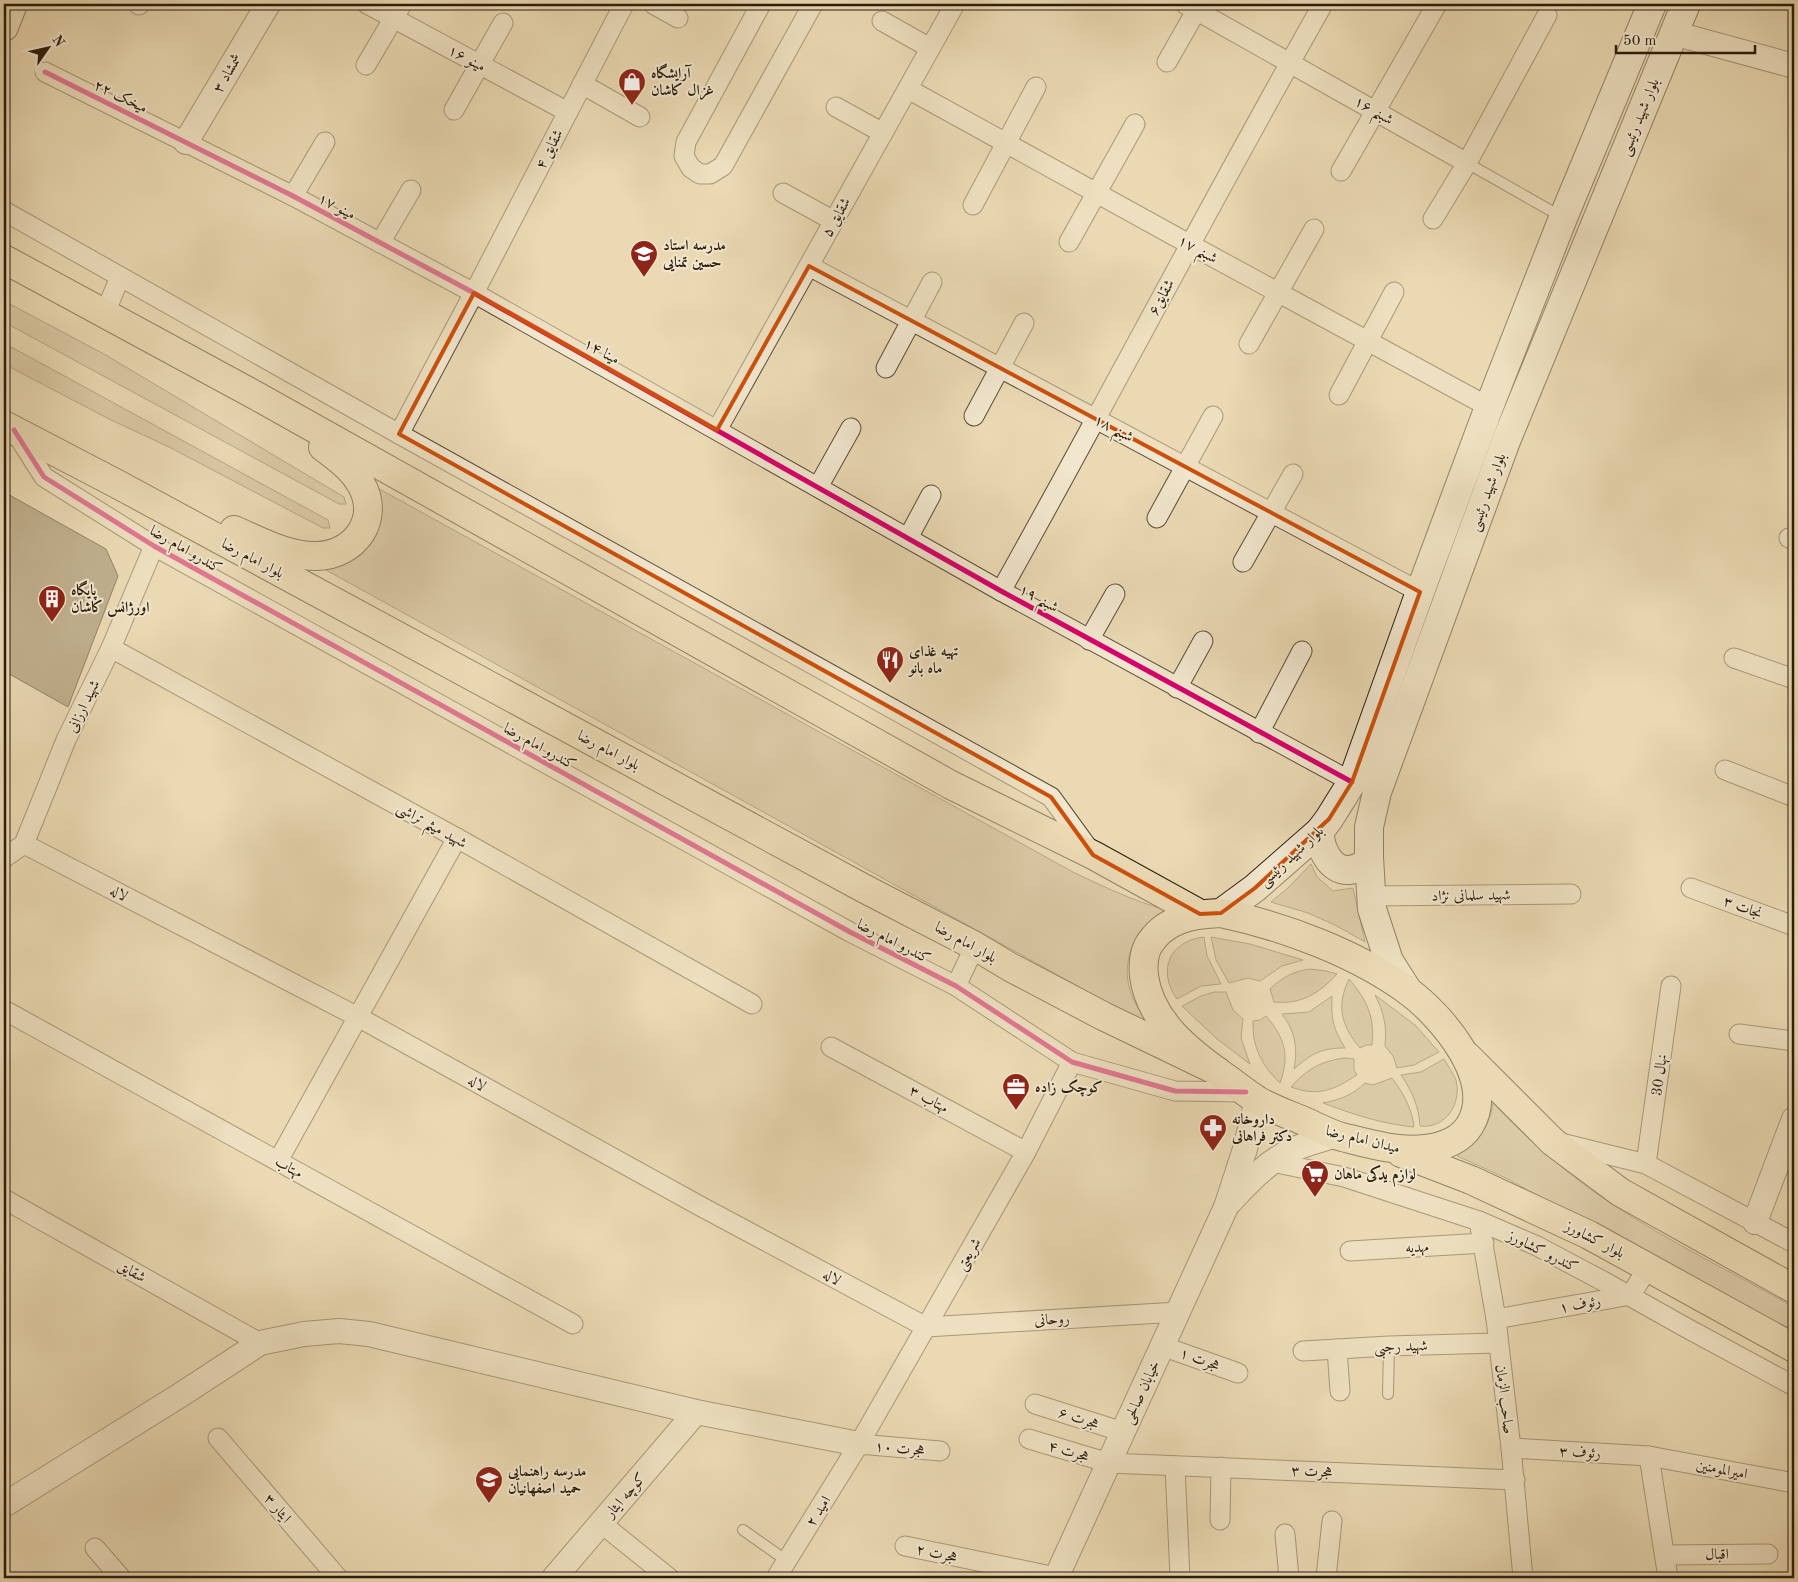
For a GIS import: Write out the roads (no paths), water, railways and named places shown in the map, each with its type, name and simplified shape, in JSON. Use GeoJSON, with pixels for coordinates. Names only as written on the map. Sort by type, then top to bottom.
{"type":"FeatureCollection","features":[{"type":"Feature","properties":{"kind":"main road"},"geometry":{"type":"LineString","coordinates":[[4,27],[13,4]]}},
{"type":"Feature","properties":{"kind":"main road","name":"بلوار شهید رئیسی"},"geometry":{"type":"LineString","coordinates":[[1210,914],[1255,888],[1320,831],[1352,782],[1489,407],[1563,218],[1652,4]]}},
{"type":"Feature","properties":{"kind":"main road","name":"بلوار شهید رئیسی"},"geometry":{"type":"LineString","coordinates":[[1408,991],[1389,961],[1372,909],[1369,827],[1372,808],[1506,441],[1686,4]]}},
{"type":"Feature","properties":{"kind":"main road"},"geometry":{"type":"LineString","coordinates":[[4,259],[252,394],[951,785],[1210,914]]}},
{"type":"Feature","properties":{"kind":"main road"},"geometry":{"type":"LineString","coordinates":[[107,479],[283,550],[299,555],[314,556],[324,556],[336,552],[355,540],[364,529],[368,508],[362,486],[355,474],[342,462],[252,394]]}},
{"type":"Feature","properties":{"kind":"main road","name":"بلوار امام رضا"},"geometry":{"type":"LineString","coordinates":[[9,428],[107,479],[865,889],[975,946],[1010,967],[1103,1016],[1217,1071]]}},
{"type":"Feature","properties":{"kind":"main road"},"geometry":{"type":"LineString","coordinates":[[1320,831],[1319,840],[1322,850],[1341,869],[1350,870],[1369,862]]}},
{"type":"Feature","properties":{"kind":"main road","name":"میدان امام رضا"},"geometry":{"type":"LineString","coordinates":[[1210,914],[1281,929],[1322,944],[1367,966],[1408,991],[1443,1026],[1463,1051],[1472,1072],[1478,1095],[1472,1122],[1464,1133],[1455,1140],[1427,1149],[1388,1148],[1336,1135],[1252,1096],[1189,1049],[1166,1026],[1155,1010],[1149,996],[1144,977],[1143,961],[1146,950],[1152,940],[1172,922],[1210,914]]}},
{"type":"Feature","properties":{"kind":"main road"},"geometry":{"type":"LineString","coordinates":[[1463,1051],[1553,1142],[1620,1192],[1794,1289]]}},
{"type":"Feature","properties":{"kind":"main road","name":"بلوار کشاورز"},"geometry":{"type":"LineString","coordinates":[[1388,1148],[1471,1180],[1589,1235],[1794,1348]]}},
{"type":"Feature","properties":{"kind":"street","name":"شمشاد ۳"},"geometry":{"type":"LineString","coordinates":[[186,142],[268,4]]}},
{"type":"Feature","properties":{"kind":"street","name":"مینو ۱۶"},"geometry":{"type":"LineString","coordinates":[[367,4],[398,11],[479,64],[568,112]]}},
{"type":"Feature","properties":{"kind":"street","name":"شقایق ۴"},"geometry":{"type":"LineString","coordinates":[[399,434],[474,294],[624,4]]}},
{"type":"Feature","properties":{"kind":"street"},"geometry":{"type":"LineString","coordinates":[[653,4],[678,18]]}},
{"type":"Feature","properties":{"kind":"street"},"geometry":{"type":"LineString","coordinates":[[761,4],[686,142],[684,156],[691,168],[700,174],[710,174],[723,166],[813,4]]}},
{"type":"Feature","properties":{"kind":"street","name":"شقایق ۵"},"geometry":{"type":"LineString","coordinates":[[717,430],[955,4]]}},
{"type":"Feature","properties":{"kind":"street","name":"شقایق۶"},"geometry":{"type":"LineString","coordinates":[[1001,591],[1097,419],[1189,244],[1324,4]]}},
{"type":"Feature","properties":{"kind":"street"},"geometry":{"type":"LineString","coordinates":[[1341,171],[1436,4]]}},
{"type":"Feature","properties":{"kind":"street"},"geometry":{"type":"LineString","coordinates":[[1167,62],[1194,6]]}},
{"type":"Feature","properties":{"kind":"street","name":"شبنم ۱۶"},"geometry":{"type":"LineString","coordinates":[[1194,6],[1467,163]]}},
{"type":"Feature","properties":{"kind":"street"},"geometry":{"type":"LineString","coordinates":[[366,65],[398,11]]}},
{"type":"Feature","properties":{"kind":"street"},"geometry":{"type":"LineString","coordinates":[[1434,219],[1467,163],[1546,15]]}},
{"type":"Feature","properties":{"kind":"street"},"geometry":{"type":"LineString","coordinates":[[882,21],[930,48]]}},
{"type":"Feature","properties":{"kind":"street"},"geometry":{"type":"LineString","coordinates":[[454,110],[503,23]]}},
{"type":"Feature","properties":{"kind":"street"},"geometry":{"type":"LineString","coordinates":[[1673,32],[1794,66]]}},
{"type":"Feature","properties":{"kind":"street","name":"میخک ۲۲"},"geometry":{"type":"LineString","coordinates":[[45,72],[186,142]]}},
{"type":"Feature","properties":{"kind":"street"},"geometry":{"type":"LineString","coordinates":[[582,84],[640,117]]}},
{"type":"Feature","properties":{"kind":"street"},"geometry":{"type":"LineString","coordinates":[[973,205],[1036,87]]}},
{"type":"Feature","properties":{"kind":"street","name":"شبنم ۱۷"},"geometry":{"type":"LineString","coordinates":[[908,89],[1489,407]]}},
{"type":"Feature","properties":{"kind":"street"},"geometry":{"type":"LineString","coordinates":[[836,108],[883,133]]}},
{"type":"Feature","properties":{"kind":"street"},"geometry":{"type":"LineString","coordinates":[[1069,242],[1135,124]]}},
{"type":"Feature","properties":{"kind":"street","name":"مینو ۱۷"},"geometry":{"type":"LineString","coordinates":[[186,142],[292,196],[474,294]]}},
{"type":"Feature","properties":{"kind":"street"},"geometry":{"type":"LineString","coordinates":[[292,196],[325,142]]}},
{"type":"Feature","properties":{"kind":"street"},"geometry":{"type":"LineString","coordinates":[[380,243],[411,190]]}},
{"type":"Feature","properties":{"kind":"street"},"geometry":{"type":"LineString","coordinates":[[783,193],[834,222]]}},
{"type":"Feature","properties":{"kind":"street"},"geometry":{"type":"LineString","coordinates":[[4,211],[399,434],[1051,797],[1093,855]]}},
{"type":"Feature","properties":{"kind":"street"},"geometry":{"type":"LineString","coordinates":[[1250,344],[1314,229]]}},
{"type":"Feature","properties":{"kind":"street","name":"شبنم ۱۸"},"geometry":{"type":"LineString","coordinates":[[809,266],[1420,592]]}},
{"type":"Feature","properties":{"kind":"street"},"geometry":{"type":"LineString","coordinates":[[105,313],[120,277]]}},
{"type":"Feature","properties":{"kind":"street"},"geometry":{"type":"LineString","coordinates":[[886,368],[932,282]]}},
{"type":"Feature","properties":{"kind":"street"},"geometry":{"type":"LineString","coordinates":[[1339,395],[1394,292]]}},
{"type":"Feature","properties":{"kind":"street","name":"مینا ۱۴"},"geometry":{"type":"LineString","coordinates":[[474,294],[717,430]]}},
{"type":"Feature","properties":{"kind":"street"},"geometry":{"type":"LineString","coordinates":[[974,416],[1024,323]]}},
{"type":"Feature","properties":{"kind":"street"},"geometry":{"type":"LineString","coordinates":[[1158,518],[1184,466],[1213,416]]}},
{"type":"Feature","properties":{"kind":"street","name":"کندرو امام رضا"},"geometry":{"type":"LineString","coordinates":[[9,428],[44,477],[154,546],[850,932],[956,986],[1072,1062],[1175,1090],[1252,1096]]}},
{"type":"Feature","properties":{"kind":"street"},"geometry":{"type":"LineString","coordinates":[[818,487],[851,428]]}},
{"type":"Feature","properties":{"kind":"street","name":"شبنم ۱۹"},"geometry":{"type":"LineString","coordinates":[[717,430],[1089,640],[1352,782]]}},
{"type":"Feature","properties":{"kind":"street"},"geometry":{"type":"LineString","coordinates":[[1243,562],[1294,474]]}},
{"type":"Feature","properties":{"kind":"street"},"geometry":{"type":"LineString","coordinates":[[908,538],[931,495]]}},
{"type":"Feature","properties":{"kind":"street","name":"شهید ارزانی"},"geometry":{"type":"LineString","coordinates":[[24,844],[66,740],[111,648],[154,546]]}},
{"type":"Feature","properties":{"kind":"street"},"geometry":{"type":"LineString","coordinates":[[1089,640],[1115,594]]}},
{"type":"Feature","properties":{"kind":"street"},"geometry":{"type":"LineString","coordinates":[[1177,688],[1203,641]]}},
{"type":"Feature","properties":{"kind":"street","name":"شهید میثم تراشی"},"geometry":{"type":"LineString","coordinates":[[111,648],[457,838],[752,1004]]}},
{"type":"Feature","properties":{"kind":"street"},"geometry":{"type":"LineString","coordinates":[[1259,733],[1302,651]]}},
{"type":"Feature","properties":{"kind":"street"},"geometry":{"type":"LineString","coordinates":[[1734,658],[1794,679]]}},
{"type":"Feature","properties":{"kind":"street"},"geometry":{"type":"LineString","coordinates":[[1725,770],[1794,797]]}},
{"type":"Feature","properties":{"kind":"street"},"geometry":{"type":"LineString","coordinates":[[278,1161],[457,838]]}},
{"type":"Feature","properties":{"kind":"street"},"geometry":{"type":"LineString","coordinates":[[4,858],[24,844]]}},
{"type":"Feature","properties":{"kind":"street","name":"لاله"},"geometry":{"type":"LineString","coordinates":[[24,844],[358,1017],[700,1206],[926,1327]]}},
{"type":"Feature","properties":{"kind":"street","name":"نجات ۳"},"geometry":{"type":"LineString","coordinates":[[1692,888],[1794,926]]}},
{"type":"Feature","properties":{"kind":"street","name":"شهید سلمانی نژاد"},"geometry":{"type":"LineString","coordinates":[[1371,896],[1571,894]]}},
{"type":"Feature","properties":{"kind":"street"},"geometry":{"type":"LineString","coordinates":[[956,986],[975,946]]}},
{"type":"Feature","properties":{"kind":"street","name":"نهال 30"},"geometry":{"type":"LineString","coordinates":[[1646,1164],[1671,986]]}},
{"type":"Feature","properties":{"kind":"street","name":"مهتاب"},"geometry":{"type":"LineString","coordinates":[[4,1010],[573,1324]]}},
{"type":"Feature","properties":{"kind":"street"},"geometry":{"type":"LineString","coordinates":[[1739,1034],[1794,1041]]}},
{"type":"Feature","properties":{"kind":"street","name":"مهتاب ۳"},"geometry":{"type":"LineString","coordinates":[[831,1047],[1026,1152]]}},
{"type":"Feature","properties":{"kind":"street","name":"شریعتی"},"geometry":{"type":"LineString","coordinates":[[859,1444],[1026,1152],[1072,1062]]}},
{"type":"Feature","properties":{"kind":"street"},"geometry":{"type":"LineString","coordinates":[[1226,1207],[1245,1149],[1252,1096]]}},
{"type":"Feature","properties":{"kind":"street"},"geometry":{"type":"LineString","coordinates":[[1755,1222],[1792,1134]]}},
{"type":"Feature","properties":{"kind":"street"},"geometry":{"type":"LineString","coordinates":[[1226,1207],[1249,1182],[1272,1162],[1293,1150],[1336,1135]]}},
{"type":"Feature","properties":{"kind":"street"},"geometry":{"type":"LineString","coordinates":[[1553,1142],[1646,1164],[1794,1243]]}},
{"type":"Feature","properties":{"kind":"street","name":"کندرو کشاورز"},"geometry":{"type":"LineString","coordinates":[[1272,1162],[1344,1177],[1479,1222],[1536,1246],[1794,1386]]}},
{"type":"Feature","properties":{"kind":"street","name":"شقایق"},"geometry":{"type":"LineString","coordinates":[[4,1200],[260,1343]]}},
{"type":"Feature","properties":{"kind":"street","name":"خیابان صالحی"},"geometry":{"type":"LineString","coordinates":[[1056,1578],[1226,1207]]}},
{"type":"Feature","properties":{"kind":"street","name":"صاحب الزمان"},"geometry":{"type":"LineString","coordinates":[[1479,1222],[1496,1319],[1515,1480],[1523,1578]]}},
{"type":"Feature","properties":{"kind":"street","name":"مهدیه"},"geometry":{"type":"LineString","coordinates":[[1350,1251],[1484,1243]]}},
{"type":"Feature","properties":{"kind":"street"},"geometry":{"type":"LineString","coordinates":[[1630,1296],[1648,1267]]}},
{"type":"Feature","properties":{"kind":"street","name":"رئوف ۱"},"geometry":{"type":"LineString","coordinates":[[1496,1319],[1630,1296]]}},
{"type":"Feature","properties":{"kind":"street","name":"روحانی"},"geometry":{"type":"LineString","coordinates":[[926,1327],[1178,1312]]}},
{"type":"Feature","properties":{"kind":"street"},"geometry":{"type":"LineString","coordinates":[[4,1505],[260,1343],[304,1334],[339,1331],[369,1334],[696,1412],[859,1444]]}},
{"type":"Feature","properties":{"kind":"street","name":"شهید رجبی"},"geometry":{"type":"LineString","coordinates":[[1303,1351],[1498,1343]]}},
{"type":"Feature","properties":{"kind":"street","name":"هجرت ۱"},"geometry":{"type":"LineString","coordinates":[[1162,1346],[1238,1373]]}},
{"type":"Feature","properties":{"kind":"street"},"geometry":{"type":"LineString","coordinates":[[1337,1349],[1340,1391]]}},
{"type":"Feature","properties":{"kind":"street","name":"هجرت ۶"},"geometry":{"type":"LineString","coordinates":[[1035,1404],[1123,1432]]}},
{"type":"Feature","properties":{"kind":"street","name":"کوچه ایثار"},"geometry":{"type":"LineString","coordinates":[[554,1578],[696,1412]]}},
{"type":"Feature","properties":{"kind":"street","name":"ایثار ۳"},"geometry":{"type":"LineString","coordinates":[[218,1438],[338,1578]]}},
{"type":"Feature","properties":{"kind":"street","name":"هجرت ۴"},"geometry":{"type":"LineString","coordinates":[[1029,1439],[1109,1463]]}},
{"type":"Feature","properties":{"kind":"street","name":"هجرت ۱۰"},"geometry":{"type":"LineString","coordinates":[[859,1444],[940,1451]]}},
{"type":"Feature","properties":{"kind":"street","name":"امید ۲"},"geometry":{"type":"LineString","coordinates":[[776,1578],[859,1444]]}},
{"type":"Feature","properties":{"kind":"street","name":"رئوف ۳"},"geometry":{"type":"LineString","coordinates":[[1511,1448],[1649,1456]]}},
{"type":"Feature","properties":{"kind":"street"},"geometry":{"type":"LineString","coordinates":[[1649,1456],[1668,1578]]}},
{"type":"Feature","properties":{"kind":"street","name":"امیرالمومنین"},"geometry":{"type":"LineString","coordinates":[[1649,1456],[1794,1483]]}},
{"type":"Feature","properties":{"kind":"street","name":"هجرت ۳"},"geometry":{"type":"LineString","coordinates":[[1109,1463],[1515,1480]]}},
{"type":"Feature","properties":{"kind":"street"},"geometry":{"type":"LineString","coordinates":[[1175,1466],[1180,1578]]}},
{"type":"Feature","properties":{"kind":"street"},"geometry":{"type":"LineString","coordinates":[[1220,1520],[1221,1467]]}},
{"type":"Feature","properties":{"kind":"street"},"geometry":{"type":"LineString","coordinates":[[1326,1578],[1332,1521]]}},
{"type":"Feature","properties":{"kind":"street"},"geometry":{"type":"LineString","coordinates":[[601,1523],[669,1578]]}},
{"type":"Feature","properties":{"kind":"street"},"geometry":{"type":"LineString","coordinates":[[1285,1534],[1289,1578]]}},
{"type":"Feature","properties":{"kind":"street","name":"هجرت ۲"},"geometry":{"type":"LineString","coordinates":[[905,1546],[1056,1578]]}},
{"type":"Feature","properties":{"kind":"street"},"geometry":{"type":"LineString","coordinates":[[95,1548],[121,1578]]}},
{"type":"Feature","properties":{"kind":"street","name":"اقبال"},"geometry":{"type":"LineString","coordinates":[[1665,1555],[1768,1554]]}},
{"type":"Feature","properties":{"kind":"lane","name":"شبنم ۱۶"},"geometry":{"type":"LineString","coordinates":[[1467,163],[1563,218]]}},
{"type":"Feature","properties":{"kind":"lane"},"geometry":{"type":"LineString","coordinates":[[1388,1394],[1389,1346]]}},
{"type":"Feature","properties":{"kind":"lane"},"geometry":{"type":"LineString","coordinates":[[743,1530],[787,1561]]}},
{"type":"Feature","properties":{"kind":"place","name":"آرایشگاه غزال کاشان"},"geometry":{"type":"Point","coordinates":[632,106]}},
{"type":"Feature","properties":{"kind":"place","name":"مدرسه استاد حسین تمنایی"},"geometry":{"type":"Point","coordinates":[644,278]}},
{"type":"Feature","properties":{"kind":"place","name":"پایگاه اورژانس کاشان"},"geometry":{"type":"Point","coordinates":[52,623]}},
{"type":"Feature","properties":{"kind":"place","name":"تهیه غذای ماه بانو"},"geometry":{"type":"Point","coordinates":[890,684]}},
{"type":"Feature","properties":{"kind":"place","name":"کوچک زاده"},"geometry":{"type":"Point","coordinates":[1016,1111]}},
{"type":"Feature","properties":{"kind":"place","name":"داروخانه دکتر فراهانی"},"geometry":{"type":"Point","coordinates":[1213,1152]}},
{"type":"Feature","properties":{"kind":"place","name":"لوازم یدکی ماهان"},"geometry":{"type":"Point","coordinates":[1315,1198]}},
{"type":"Feature","properties":{"kind":"place","name":"مدرسه راهنمایی حمید اصفهانیان"},"geometry":{"type":"Point","coordinates":[489,1504]}}]}
